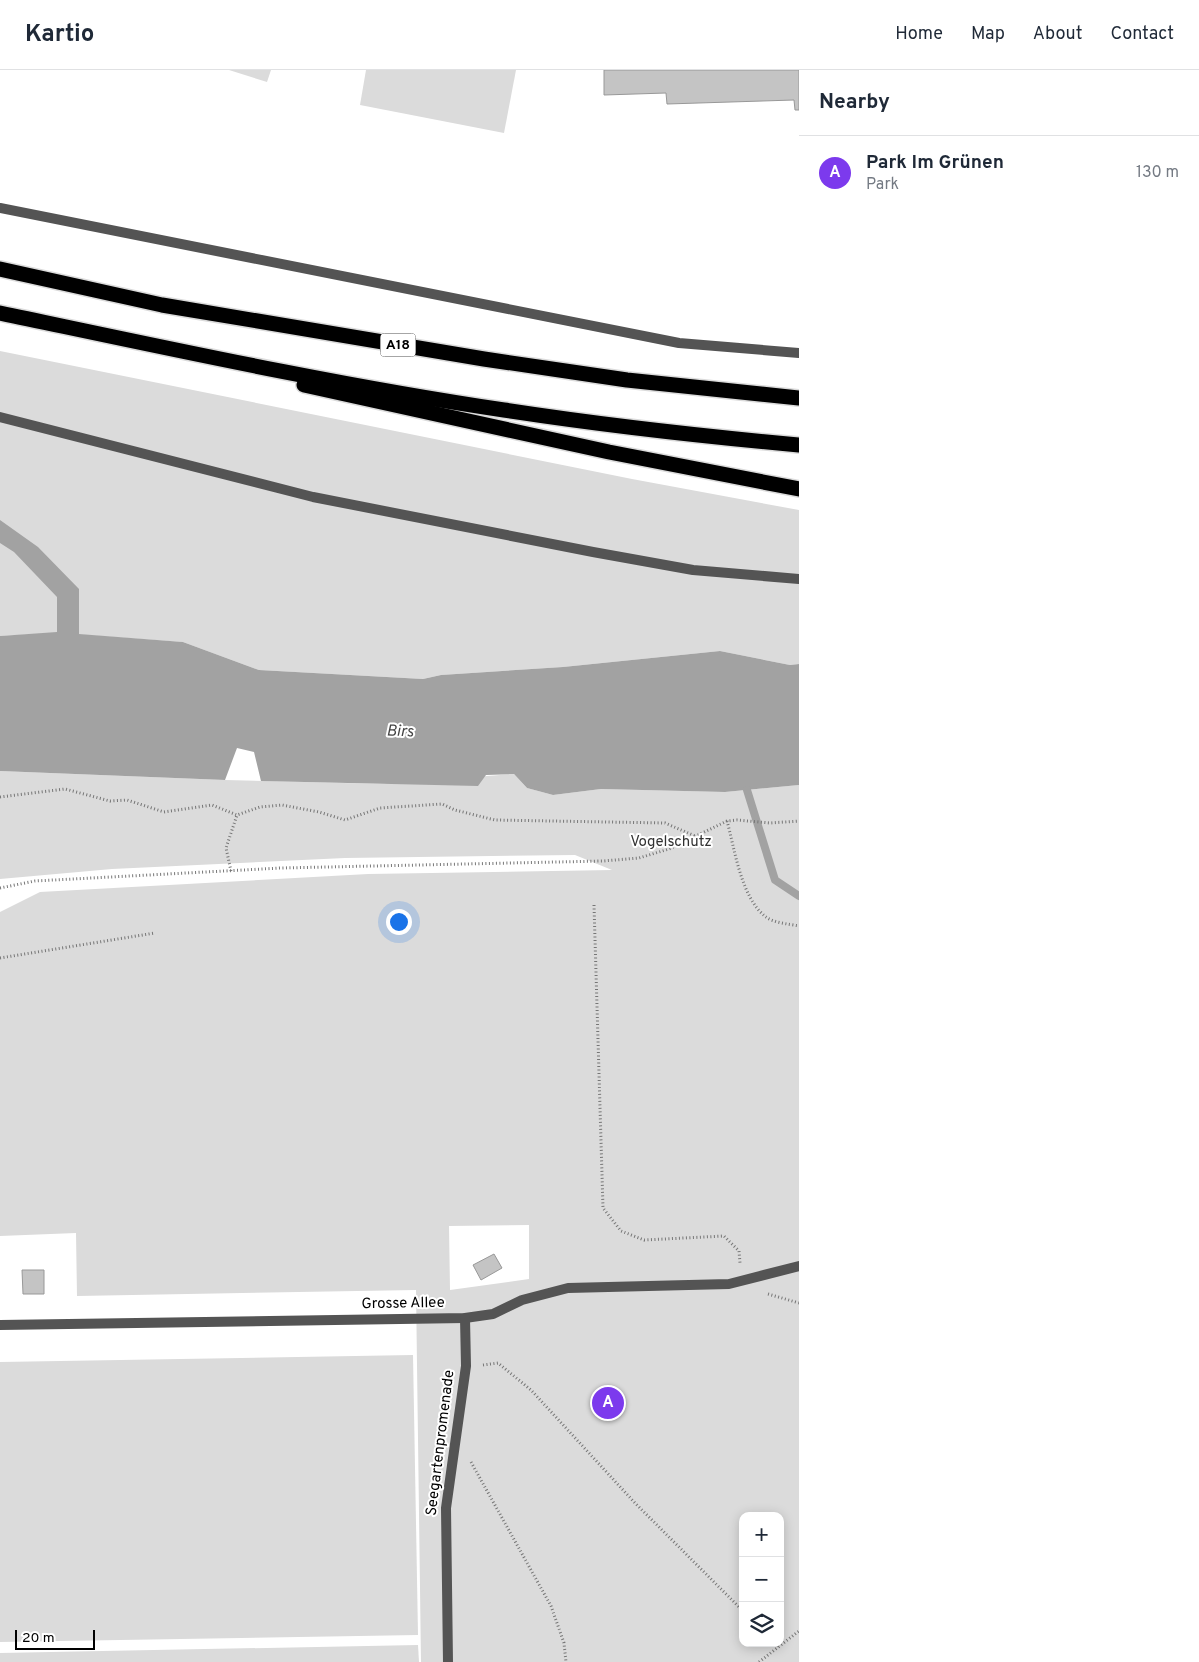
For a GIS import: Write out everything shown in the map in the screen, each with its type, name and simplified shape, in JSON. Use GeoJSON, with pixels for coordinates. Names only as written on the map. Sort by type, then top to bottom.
{"type":"FeatureCollection","features":[{"type":"Feature","properties":{"kind":"highway","name":"A18"},"geometry":{"type":"LineString","coordinates":[[0,269],[162,305],[484,359],[627,380],[799,398]]}},
{"type":"Feature","properties":{"kind":"highway"},"geometry":{"type":"LineString","coordinates":[[0,313],[218,359],[494,408],[638,427],[799,445]]}},
{"type":"Feature","properties":{"kind":"highway"},"geometry":{"type":"LineString","coordinates":[[67,327],[343,394],[609,452],[799,489]]}},
{"type":"Feature","properties":{"kind":"lane"},"geometry":{"type":"LineString","coordinates":[[0,208],[679,343],[799,354]]}},
{"type":"Feature","properties":{"kind":"lane"},"geometry":{"type":"LineString","coordinates":[[0,417],[313,497],[684,568],[799,579]]}},
{"type":"Feature","properties":{"kind":"lane","name":"Grosse Allee"},"geometry":{"type":"LineString","coordinates":[[0,1325],[465,1318],[493,1314],[522,1300],[568,1288],[729,1284],[799,1266]]}},
{"type":"Feature","properties":{"kind":"lane","name":"Seegartenpromenade"},"geometry":{"type":"LineString","coordinates":[[448,1662],[446,1508],[466,1366],[465,1318]]}},
{"type":"Feature","properties":{"kind":"path"},"geometry":{"type":"LineString","coordinates":[[0,797],[65,790],[110,801],[127,800],[164,812],[212,805],[237,815],[260,807],[282,805],[319,812],[345,820],[380,808],[442,804],[455,810],[495,820],[665,823],[696,836]]}},
{"type":"Feature","properties":{"kind":"path"},"geometry":{"type":"LineString","coordinates":[[231,871],[226,848],[237,815]]}},
{"type":"Feature","properties":{"kind":"path"},"geometry":{"type":"LineString","coordinates":[[727,821],[744,882],[753,904],[767,918],[799,926]]}},
{"type":"Feature","properties":{"kind":"path"},"geometry":{"type":"LineString","coordinates":[[0,888],[35,881],[281,868],[603,862],[639,858],[670,849],[727,821],[770,823],[799,821]]}},
{"type":"Feature","properties":{"kind":"path"},"geometry":{"type":"LineString","coordinates":[[594,905],[603,1208],[621,1230],[644,1240],[724,1236],[739,1251],[742,1281]]}},
{"type":"Feature","properties":{"kind":"path"},"geometry":{"type":"LineString","coordinates":[[0,958],[155,933]]}},
{"type":"Feature","properties":{"kind":"path"},"geometry":{"type":"LineString","coordinates":[[466,1366],[498,1363],[531,1390],[634,1504],[739,1607]]}},
{"type":"Feature","properties":{"kind":"path"},"geometry":{"type":"LineString","coordinates":[[454,1443],[467,1455],[551,1606],[564,1643],[566,1662]]}},
{"type":"Feature","properties":{"kind":"path"},"geometry":{"type":"LineString","coordinates":[[784,1643],[799,1632]]}},
{"type":"Feature","properties":{"kind":"path"},"geometry":{"type":"LineString","coordinates":[[759,1662],[779,1647]]}},
{"type":"Feature","properties":{"kind":"green space"},"geometry":{"type":"Polygon","coordinates":[[[229,70],[271,70],[267,82],[229,70]]]}},
{"type":"Feature","properties":{"kind":"green space"},"geometry":{"type":"Polygon","coordinates":[[[366,70],[516,70],[504,133],[360,105],[366,70]]]}},
{"type":"Feature","properties":{"kind":"green space"},"geometry":{"type":"Polygon","coordinates":[[[0,351],[632,479],[799,510],[799,664],[790,665],[720,651],[563,667],[441,675],[423,679],[259,670],[183,642],[57,633],[0,636],[0,351]]]}},
{"type":"Feature","properties":{"kind":"green space","name":"Vogelschutz"},"geometry":{"type":"Polygon","coordinates":[[[0,771],[383,784],[514,774],[527,788],[553,795],[601,789],[725,792],[799,785],[799,1662],[421,1662],[416,1290],[77,1296],[76,1233],[0,1236],[0,912],[40,892],[368,874],[612,870],[575,855],[345,858],[112,869],[0,879],[0,771]],[[529,1225],[449,1226],[450,1290],[529,1279],[529,1225]]]}},
{"type":"Feature","properties":{"kind":"green space"},"geometry":{"type":"Polygon","coordinates":[[[413,1355],[418,1635],[0,1642],[0,1362],[413,1355]]]}},
{"type":"Feature","properties":{"kind":"green space"},"geometry":{"type":"Polygon","coordinates":[[[418,1645],[419,1662],[0,1662],[0,1653],[418,1645]]]}},
{"type":"Feature","properties":{"kind":"water","name":"Birs"},"geometry":{"type":"Polygon","coordinates":[[[0,520],[38,547],[79,589],[79,634],[183,642],[259,670],[423,679],[441,675],[563,667],[720,651],[790,665],[799,664],[799,785],[725,792],[601,789],[553,795],[527,788],[514,774],[486,775],[478,786],[261,781],[254,752],[237,748],[225,780],[0,771],[0,636],[57,632],[57,597],[14,552],[0,543],[0,520]]]}},
{"type":"Feature","properties":{"kind":"building"},"geometry":{"type":"Polygon","coordinates":[[[604,70],[799,70],[799,110],[795,110],[794,100],[667,104],[666,93],[604,95],[604,70]]]}},
{"type":"Feature","properties":{"kind":"building"},"geometry":{"type":"Polygon","coordinates":[[[494,1254],[502,1268],[481,1280],[473,1265],[494,1254]]]}},
{"type":"Feature","properties":{"kind":"building"},"geometry":{"type":"Polygon","coordinates":[[[22,1270],[44,1270],[44,1294],[23,1294],[22,1270]]]}},
{"type":"Feature","properties":{"kind":"waterway"},"geometry":{"type":"LineString","coordinates":[[747,790],[775,880],[799,896]]}},
{"type":"Feature","properties":{"kind":"place","name":"Park Im Grünen"},"geometry":{"type":"Point","coordinates":[608,1403]}}]}
